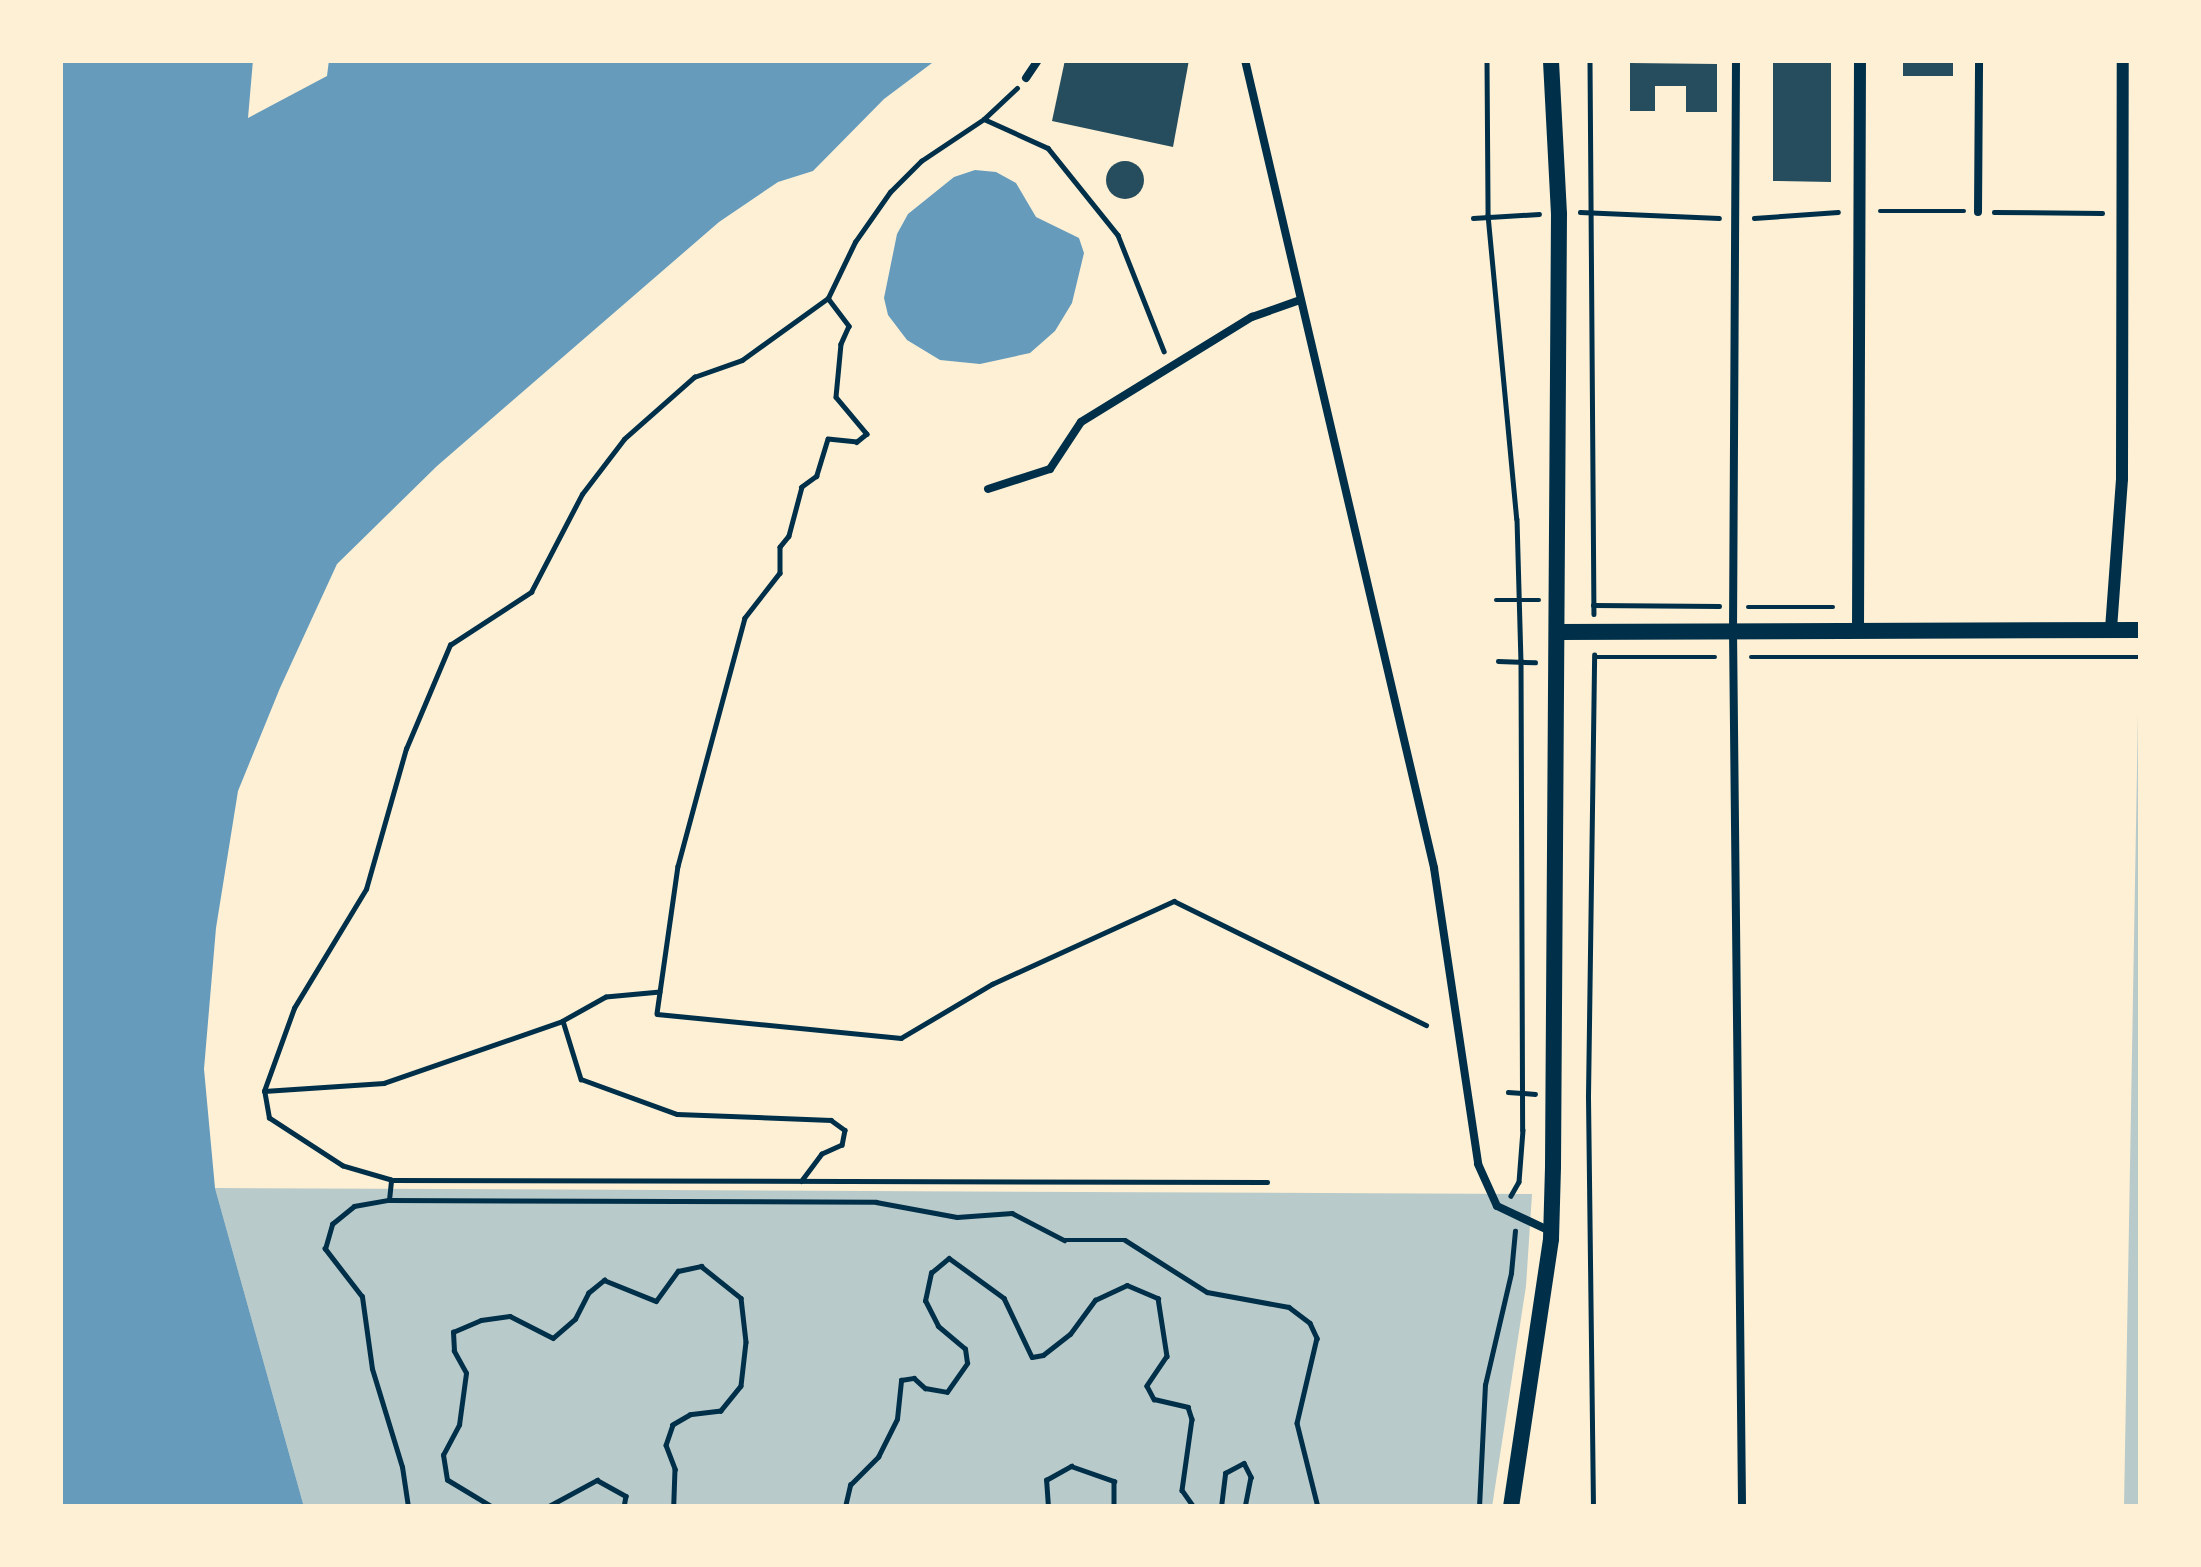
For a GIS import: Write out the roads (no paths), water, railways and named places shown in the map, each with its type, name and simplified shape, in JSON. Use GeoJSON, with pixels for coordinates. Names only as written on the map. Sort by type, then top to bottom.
{"type":"FeatureCollection","features":[{"type":"Feature","properties":{"kind":"street"},"geometry":{"type":"LineString","coordinates":[[1511,1507],[1551,1231],[1558,214],[1551,60]]}},
{"type":"Feature","properties":{"kind":"street"},"geometry":{"type":"LineString","coordinates":[[1858,631],[1860,60]]}},
{"type":"Feature","properties":{"kind":"street"},"geometry":{"type":"LineString","coordinates":[[2111,629],[2122,479],[2123,60]]}},
{"type":"Feature","properties":{"kind":"street"},"geometry":{"type":"LineString","coordinates":[[1557,632],[2141,630]]}},
{"type":"Feature","properties":{"kind":"lane"},"geometry":{"type":"LineString","coordinates":[[1026,78],[1038,60]]}},
{"type":"Feature","properties":{"kind":"lane"},"geometry":{"type":"LineString","coordinates":[[1245,60],[1434,868],[1478,1164],[1497,1206],[1551,1231]]}},
{"type":"Feature","properties":{"kind":"lane"},"geometry":{"type":"LineString","coordinates":[[1736,60],[1733,657],[1742,1507]]}},
{"type":"Feature","properties":{"kind":"lane"},"geometry":{"type":"LineString","coordinates":[[1978,212],[1979,60]]}},
{"type":"Feature","properties":{"kind":"lane"},"geometry":{"type":"LineString","coordinates":[[988,489],[1050,469],[1081,422],[1252,317],[1300,300]]}},
{"type":"Feature","properties":{"kind":"water"},"geometry":{"type":"Polygon","coordinates":[[[60,60],[253,60],[248,118],[327,76],[329,60],[936,60],[884,99],[813,171],[778,182],[719,222],[437,466],[337,564],[280,688],[238,791],[216,928],[204,1069],[215,1188],[304,1507],[60,1507],[60,60]]]}},
{"type":"Feature","properties":{"kind":"water"},"geometry":{"type":"Polygon","coordinates":[[[975,170],[996,172],[1016,183],[1036,217],[1079,238],[1084,253],[1072,303],[1055,331],[1030,353],[980,364],[940,360],[907,340],[888,315],[884,298],[897,234],[908,214],[954,177],[975,170]]]}}]}
